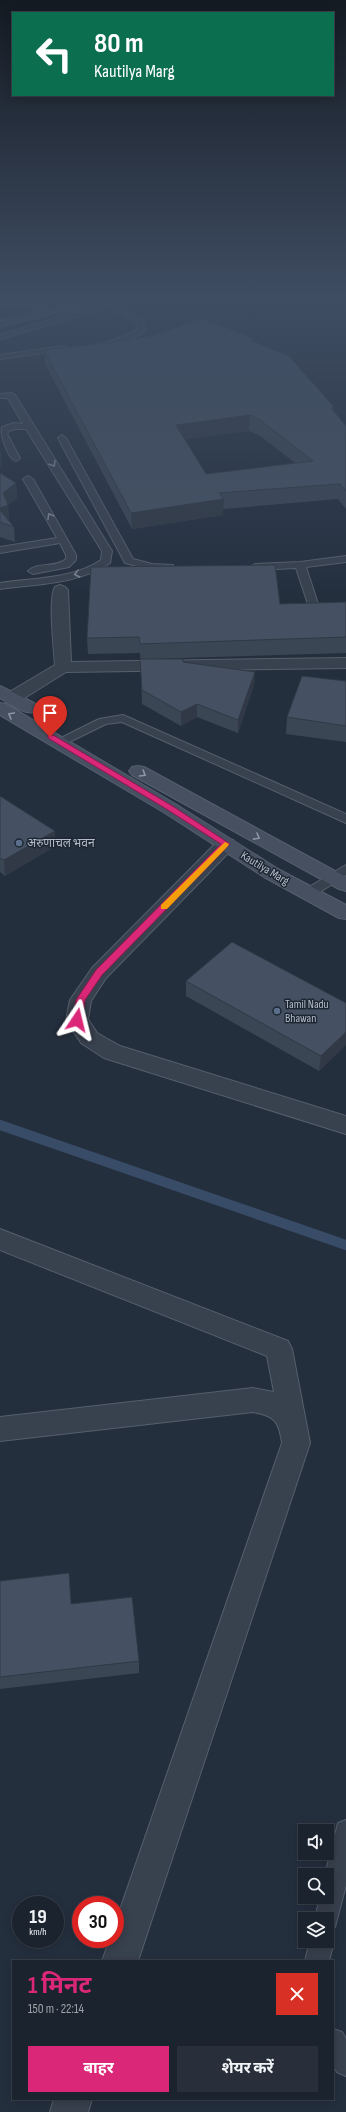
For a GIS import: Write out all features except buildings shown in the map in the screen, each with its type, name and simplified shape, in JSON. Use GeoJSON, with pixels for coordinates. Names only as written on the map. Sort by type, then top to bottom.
{"type":"FeatureCollection","features":[{"type":"Feature","properties":{"kind":"street"},"geometry":{"type":"LineString","coordinates":[[60,590],[59,602],[63,667]]}},
{"type":"Feature","properties":{"kind":"street"},"geometry":{"type":"LineString","coordinates":[[4,699],[63,667],[346,663]]}},
{"type":"Feature","properties":{"kind":"street","name":"Kautilya Marg"},"geometry":{"type":"LineString","coordinates":[[4,699],[67,738],[271,873],[346,913]]}},
{"type":"Feature","properties":{"kind":"street","name":"Kautilya Marg"},"geometry":{"type":"LineString","coordinates":[[67,738],[341,877]]}},
{"type":"Feature","properties":{"kind":"street"},"geometry":{"type":"LineString","coordinates":[[226,844],[99,972],[81,1000],[77,1020],[89,1038],[112,1052],[346,1125]]}},
{"type":"Feature","properties":{"kind":"street"},"geometry":{"type":"LineString","coordinates":[[0,1239],[279,1349],[293,1421],[296,1443],[120,1960]]}},
{"type":"Feature","properties":{"kind":"street"},"geometry":{"type":"LineString","coordinates":[[0,1429],[253,1400],[275,1404],[293,1421]]}},
{"type":"Feature","properties":{"kind":"street"},"geometry":{"type":"LineString","coordinates":[[69,2112],[73,2100]]}},
{"type":"Feature","properties":{"kind":"lane"},"geometry":{"type":"LineString","coordinates":[[0,586],[71,576],[93,570],[106,561],[107,551],[29,427],[13,399]]}},
{"type":"Feature","properties":{"kind":"lane"},"geometry":{"type":"LineString","coordinates":[[16,458],[1,431],[14,426],[29,427]]}},
{"type":"Feature","properties":{"kind":"lane"},"geometry":{"type":"LineString","coordinates":[[62,438],[129,561],[152,567],[175,568]]}},
{"type":"Feature","properties":{"kind":"lane"},"geometry":{"type":"LineString","coordinates":[[0,576],[65,565],[71,560],[71,555],[28,479]]}},
{"type":"Feature","properties":{"kind":"lane"},"geometry":{"type":"LineString","coordinates":[[0,550],[63,540]]}},
{"type":"Feature","properties":{"kind":"lane"},"geometry":{"type":"LineString","coordinates":[[246,567],[300,565],[346,559]]}},
{"type":"Feature","properties":{"kind":"lane"},"geometry":{"type":"LineString","coordinates":[[300,565],[314,607]]}},
{"type":"Feature","properties":{"kind":"lane"},"geometry":{"type":"LineString","coordinates":[[67,738],[103,721],[123,718],[346,819]]}},
{"type":"Feature","properties":{"kind":"lane"},"geometry":{"type":"LineString","coordinates":[[309,893],[341,877]]}},
{"type":"Feature","properties":{"kind":"lane"},"geometry":{"type":"LineString","coordinates":[[328,1912],[346,1831]]}},
{"type":"Feature","properties":{"kind":"lane"},"geometry":{"type":"LineString","coordinates":[[317,1960],[320,1948]]}},
{"type":"Feature","properties":{"kind":"lane"},"geometry":{"type":"LineString","coordinates":[[334,2043],[346,2064]]}},
{"type":"Feature","properties":{"kind":"waterway"},"geometry":{"type":"LineString","coordinates":[[0,1125],[346,1245]]}},
{"type":"Feature","properties":{"kind":"slow traffic"},"geometry":{"type":"LineString","coordinates":[[164,907],[225,844]]}},
{"type":"Feature","properties":{"kind":"place","name":"अरुणाचल भवन"},"geometry":{"type":"Point","coordinates":[19,843]}},
{"type":"Feature","properties":{"kind":"place","name":"Tamil Nadu Bhawan"},"geometry":{"type":"Point","coordinates":[277,1011]}},
{"type":"Feature","properties":{"kind":"route"},"geometry":{"type":"LineString","coordinates":[[50,737],[171,808],[226,844],[99,972],[81,1000],[77,1020]]}}]}
